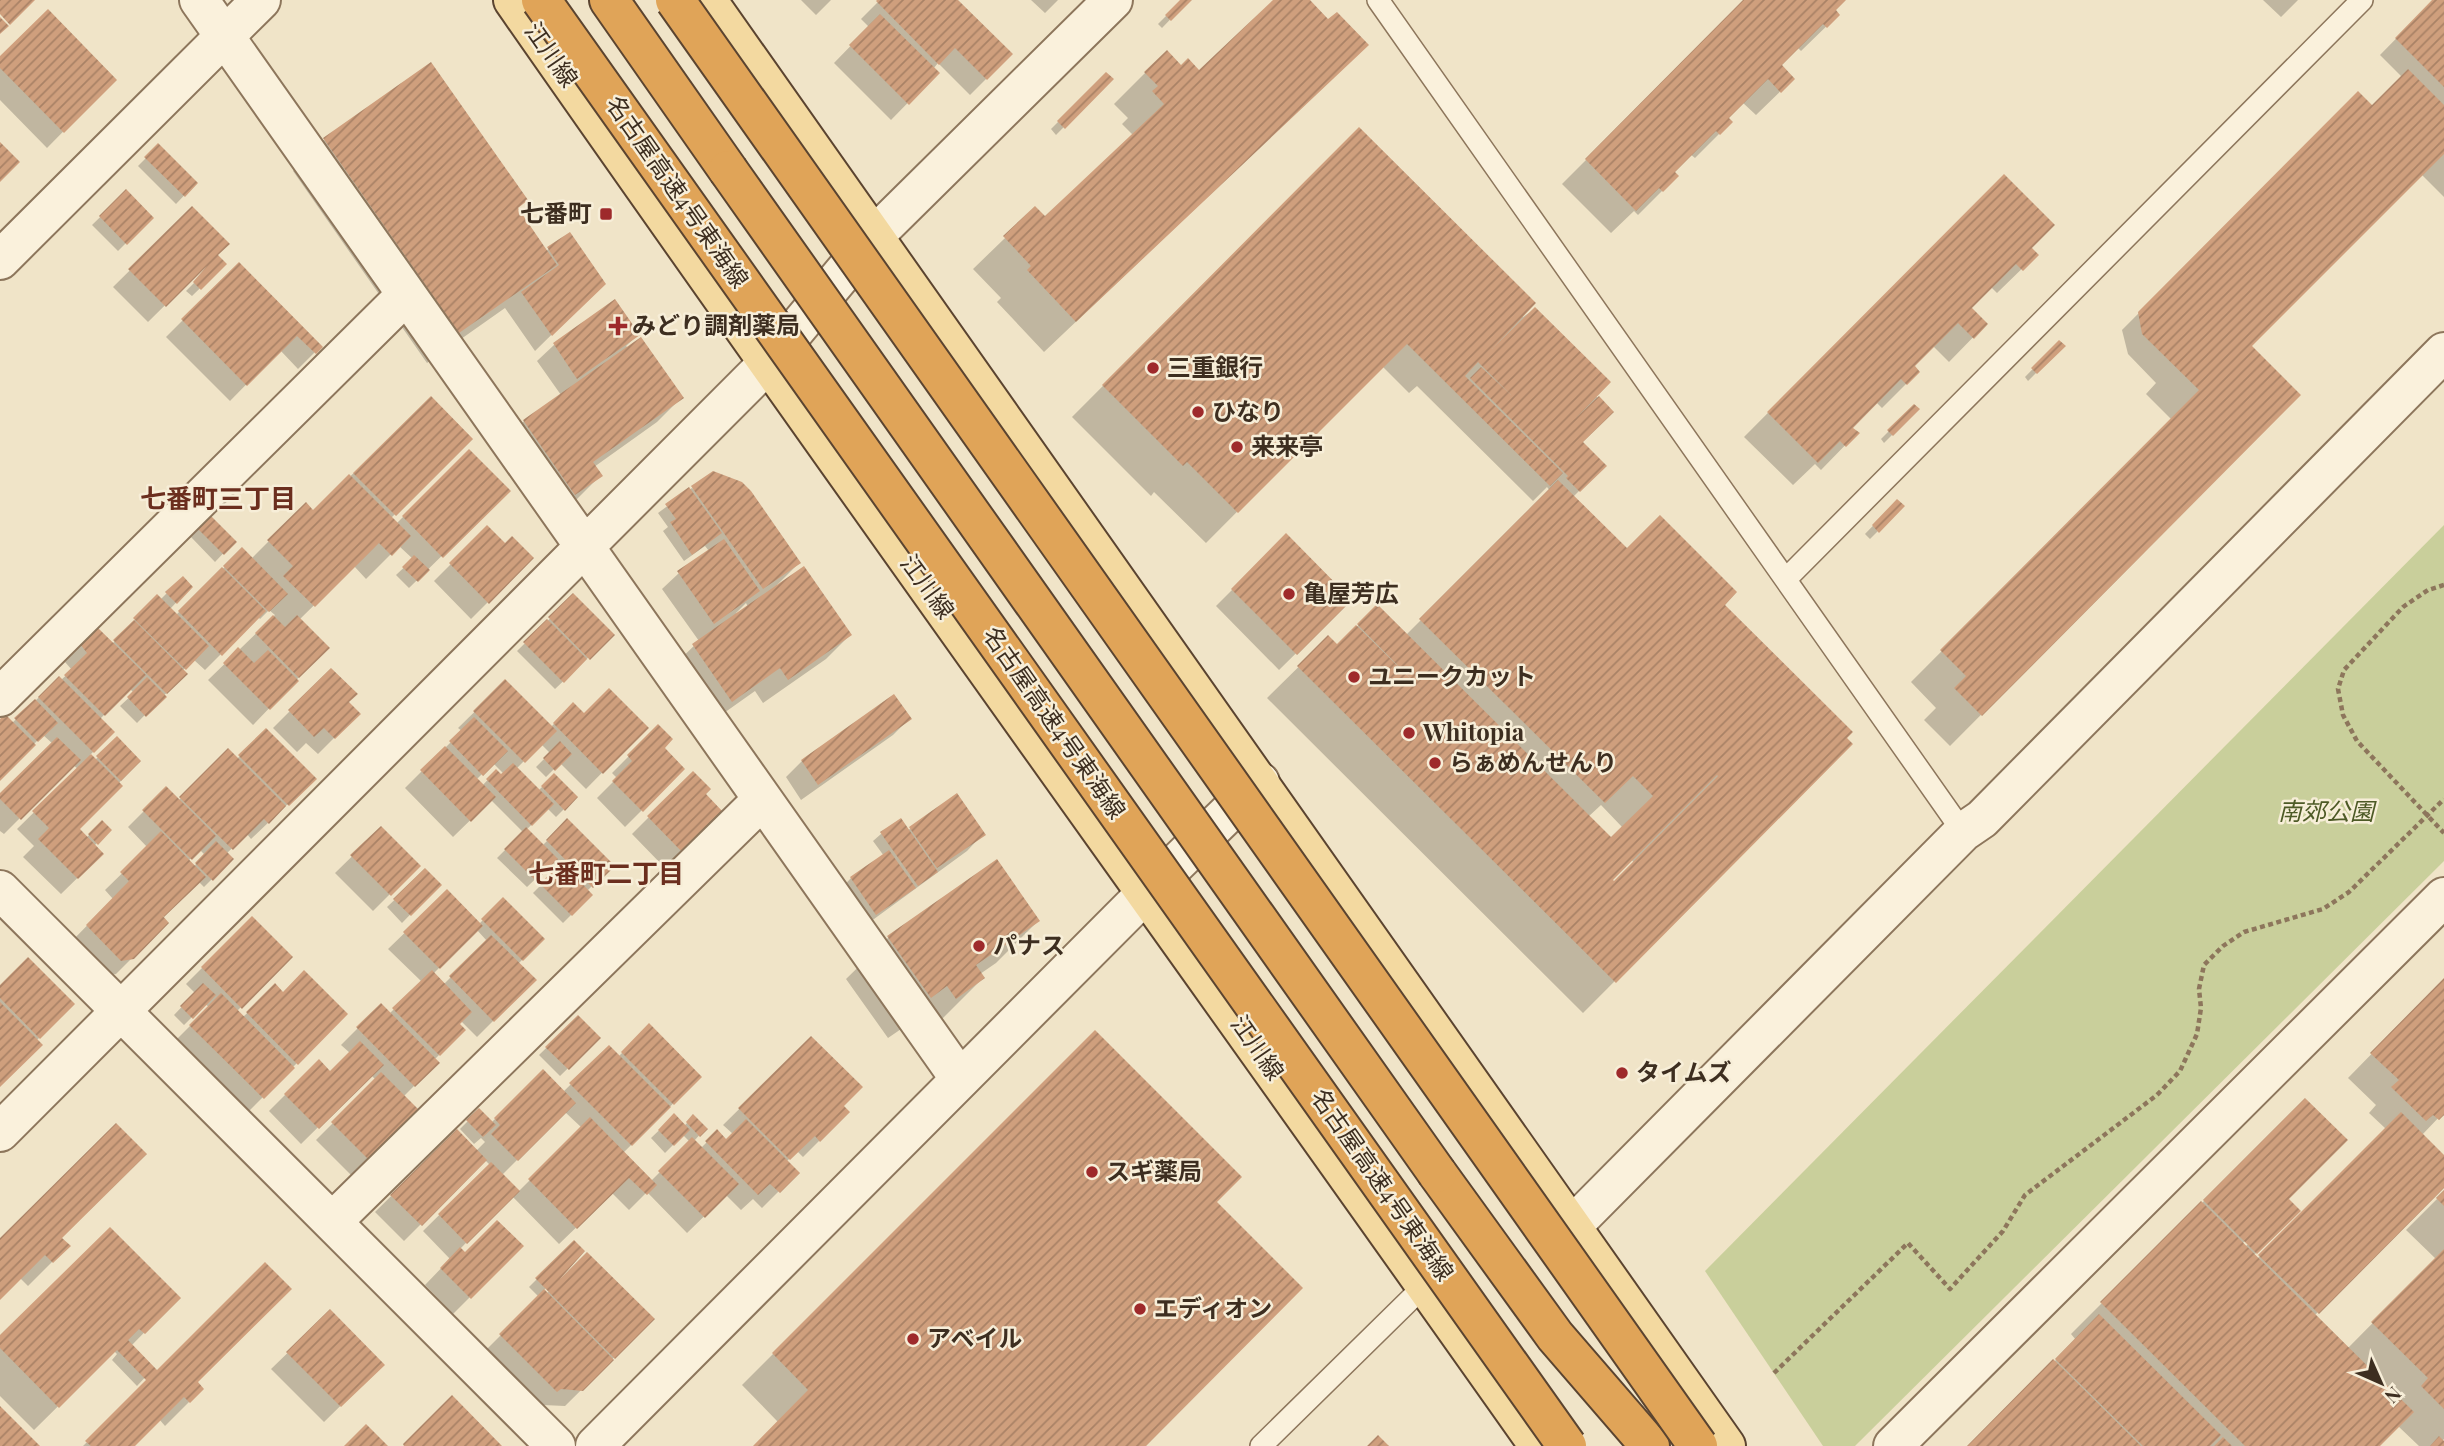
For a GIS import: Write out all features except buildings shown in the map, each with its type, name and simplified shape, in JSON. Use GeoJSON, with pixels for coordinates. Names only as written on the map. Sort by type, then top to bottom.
{"type":"FeatureCollection","features":[{"type":"Feature","properties":{"kind":"highway","name":"名古屋高速4号東海線"},"geometry":{"type":"LineString","coordinates":[[541,0],[1567,1446]]}},
{"type":"Feature","properties":{"kind":"highway"},"geometry":{"type":"LineString","coordinates":[[609,0],[1437,1173],[1555,1336],[1650,1446]]}},
{"type":"Feature","properties":{"kind":"highway"},"geometry":{"type":"LineString","coordinates":[[675,0],[1698,1446]]}},
{"type":"Feature","properties":{"kind":"main road","name":"江川線"},"geometry":{"type":"LineString","coordinates":[[513,0],[766,364],[1147,892],[1539,1446]]}},
{"type":"Feature","properties":{"kind":"main road"},"geometry":{"type":"LineString","coordinates":[[707,0],[1726,1446]]}},
{"type":"Feature","properties":{"kind":"street"},"geometry":{"type":"LineString","coordinates":[[199,0],[960,1079]]}},
{"type":"Feature","properties":{"kind":"street"},"geometry":{"type":"LineString","coordinates":[[0,260],[261,0]]}},
{"type":"Feature","properties":{"kind":"street"},"geometry":{"type":"LineString","coordinates":[[0,1132],[766,364],[874,236],[1113,0]]}},
{"type":"Feature","properties":{"kind":"street"},"geometry":{"type":"LineString","coordinates":[[0,697],[405,295]]}},
{"type":"Feature","properties":{"kind":"street"},"geometry":{"type":"LineString","coordinates":[[1571,1227],[1963,832],[1982,819],[2444,352]]}},
{"type":"Feature","properties":{"kind":"street"},"geometry":{"type":"LineString","coordinates":[[595,1446],[1260,782]]}},
{"type":"Feature","properties":{"kind":"street"},"geometry":{"type":"LineString","coordinates":[[332,1222],[762,800]]}},
{"type":"Feature","properties":{"kind":"street"},"geometry":{"type":"LineString","coordinates":[[0,890],[556,1446]]}},
{"type":"Feature","properties":{"kind":"street"},"geometry":{"type":"LineString","coordinates":[[1893,1446],[2444,897]]}},
{"type":"Feature","properties":{"kind":"lane"},"geometry":{"type":"LineString","coordinates":[[1378,0],[1963,832]]}},
{"type":"Feature","properties":{"kind":"lane"},"geometry":{"type":"LineString","coordinates":[[1786,579],[2362,0]]}},
{"type":"Feature","properties":{"kind":"lane"},"geometry":{"type":"LineString","coordinates":[[1261,1446],[1425,1285]]}},
{"type":"Feature","properties":{"kind":"path"},"geometry":{"type":"LineString","coordinates":[[2444,585],[2428,590],[2403,607],[2344,670],[2338,689],[2343,715],[2357,741],[2444,833]]}},
{"type":"Feature","properties":{"kind":"path"},"geometry":{"type":"LineString","coordinates":[[1774,1373],[1908,1243],[1950,1289],[2003,1231],[2025,1195],[2157,1095],[2180,1071],[2197,1034],[2201,1008],[2199,989],[2204,965],[2223,946],[2244,932],[2323,909],[2349,892],[2444,799]]}},
{"type":"Feature","properties":{"kind":"green space","name":"南郊公園"},"geometry":{"type":"Polygon","coordinates":[[[2444,525],[2444,861],[1855,1446],[1823,1446],[1705,1271],[2444,525]]]}},
{"type":"Feature","properties":{"kind":"place","name":"七番町"},"geometry":{"type":"Point","coordinates":[606,214]}},
{"type":"Feature","properties":{"kind":"place","name":"みどり調剤薬局"},"geometry":{"type":"Point","coordinates":[618,326]}},
{"type":"Feature","properties":{"kind":"place","name":"三重銀行"},"geometry":{"type":"Point","coordinates":[1153,368]}},
{"type":"Feature","properties":{"kind":"place","name":"ひなり"},"geometry":{"type":"Point","coordinates":[1198,412]}},
{"type":"Feature","properties":{"kind":"place","name":"来来亭"},"geometry":{"type":"Point","coordinates":[1237,447]}},
{"type":"Feature","properties":{"kind":"place","name":"亀屋芳広"},"geometry":{"type":"Point","coordinates":[1289,594]}},
{"type":"Feature","properties":{"kind":"place","name":"ユニークカット"},"geometry":{"type":"Point","coordinates":[1354,677]}},
{"type":"Feature","properties":{"kind":"place","name":"Whitopia"},"geometry":{"type":"Point","coordinates":[1409,733]}},
{"type":"Feature","properties":{"kind":"place","name":"らぁめんせんり"},"geometry":{"type":"Point","coordinates":[1435,763]}},
{"type":"Feature","properties":{"kind":"place","name":"パナス"},"geometry":{"type":"Point","coordinates":[979,946]}},
{"type":"Feature","properties":{"kind":"place","name":"タイムズ"},"geometry":{"type":"Point","coordinates":[1622,1073]}},
{"type":"Feature","properties":{"kind":"place","name":"スギ薬局"},"geometry":{"type":"Point","coordinates":[1092,1172]}},
{"type":"Feature","properties":{"kind":"place","name":"エディオン"},"geometry":{"type":"Point","coordinates":[1140,1309]}},
{"type":"Feature","properties":{"kind":"place","name":"アベイル"},"geometry":{"type":"Point","coordinates":[913,1339]}},
{"type":"Feature","properties":{"kind":"district","name":"七番町三丁目"},"geometry":{"type":"Point","coordinates":[218,499]}},
{"type":"Feature","properties":{"kind":"district","name":"七番町二丁目"},"geometry":{"type":"Point","coordinates":[606,874]}}]}
